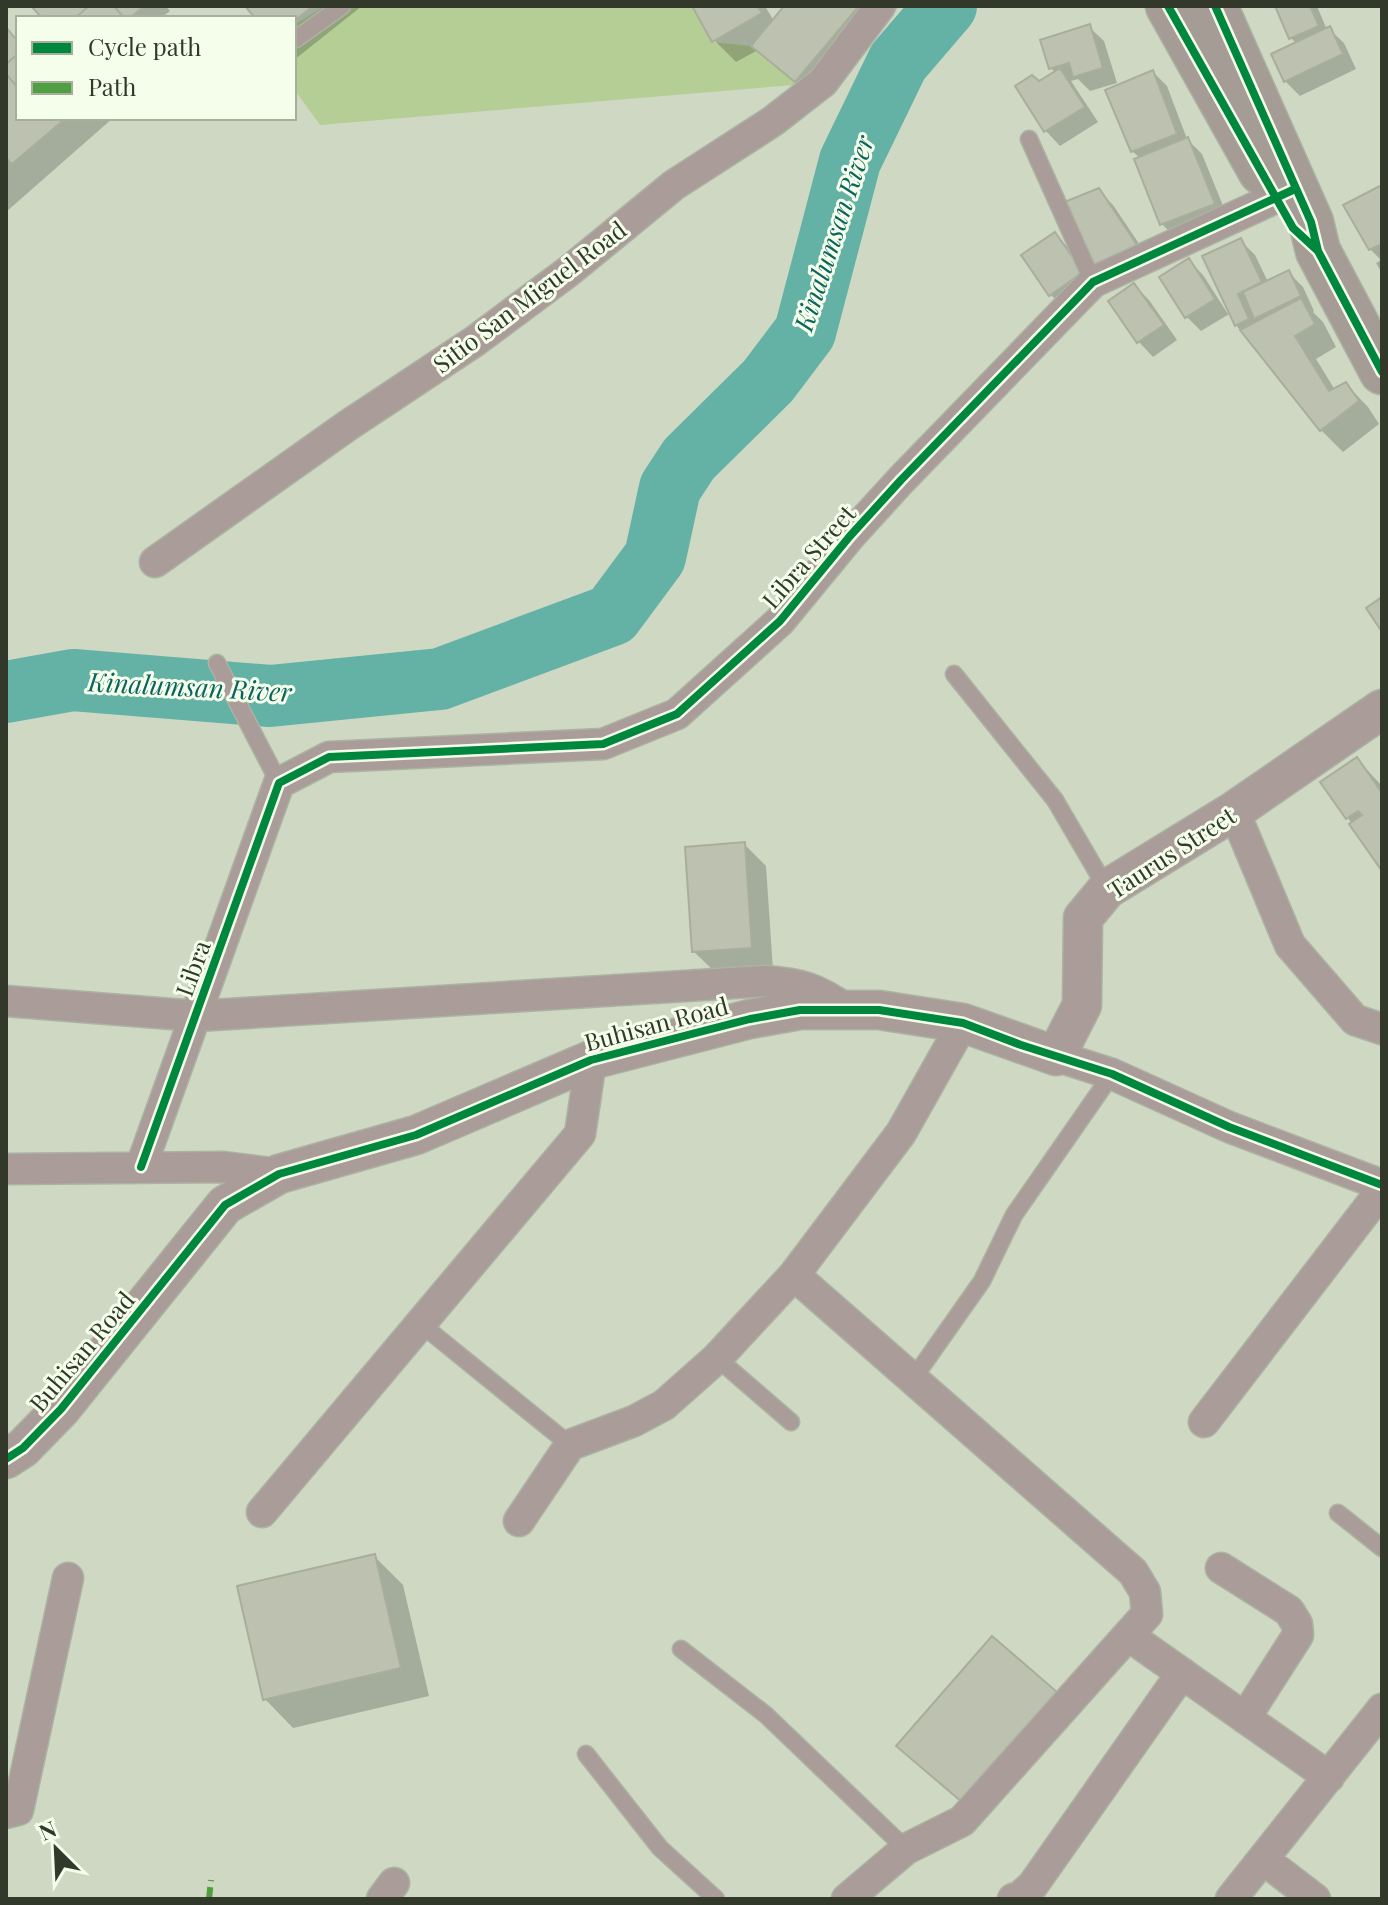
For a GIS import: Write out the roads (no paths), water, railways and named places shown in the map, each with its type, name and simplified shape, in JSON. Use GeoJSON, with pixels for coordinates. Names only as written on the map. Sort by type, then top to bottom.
{"type":"FeatureCollection","features":[{"type":"Feature","properties":{"kind":"main road"},"geometry":{"type":"LineString","coordinates":[[1168,6],[1286,194]]}},
{"type":"Feature","properties":{"kind":"main road"},"geometry":{"type":"LineString","coordinates":[[1215,6],[1286,194],[1293,228],[1318,251],[1382,372]]}},
{"type":"Feature","properties":{"kind":"street","name":"Sitio San Miguel Road"},"geometry":{"type":"LineString","coordinates":[[155,562],[347,426],[475,341],[569,271],[674,185],[773,121],[823,82],[880,6]]}},
{"type":"Feature","properties":{"kind":"street","name":"Libra Street"},"geometry":{"type":"LineString","coordinates":[[279,783],[329,757],[603,744],[677,714],[780,621],[901,480],[1093,282],[1286,194]]}},
{"type":"Feature","properties":{"kind":"street","name":"Taurus Street"},"geometry":{"type":"LineString","coordinates":[[1056,1056],[1082,1005],[1083,918],[1107,889],[1234,811],[1382,709]]}},
{"type":"Feature","properties":{"kind":"street","name":"Libra"},"geometry":{"type":"LineString","coordinates":[[141,1167],[279,783]]}},
{"type":"Feature","properties":{"kind":"street"},"geometry":{"type":"LineString","coordinates":[[1234,811],[1290,945],[1355,1020],[1382,1029]]}},
{"type":"Feature","properties":{"kind":"street"},"geometry":{"type":"LineString","coordinates":[[6,1001],[197,1016],[766,981],[792,983],[820,991],[846,1009]]}},
{"type":"Feature","properties":{"kind":"street","name":"Buhisan Road"},"geometry":{"type":"LineString","coordinates":[[6,1459],[23,1448],[61,1409],[225,1205],[279,1174],[416,1135],[591,1060],[750,1019],[800,1010],[846,1009],[879,1010],[963,1023],[1112,1074],[1229,1127],[1382,1188]]}},
{"type":"Feature","properties":{"kind":"street"},"geometry":{"type":"LineString","coordinates":[[519,1521],[570,1445],[634,1421],[664,1405],[717,1358],[794,1275],[901,1133],[963,1023]]}},
{"type":"Feature","properties":{"kind":"street"},"geometry":{"type":"LineString","coordinates":[[262,1512],[580,1134],[591,1060]]}},
{"type":"Feature","properties":{"kind":"street"},"geometry":{"type":"LineString","coordinates":[[6,1169],[224,1167],[279,1174]]}},
{"type":"Feature","properties":{"kind":"street"},"geometry":{"type":"LineString","coordinates":[[1204,1422],[1382,1188]]}},
{"type":"Feature","properties":{"kind":"street"},"geometry":{"type":"LineString","coordinates":[[794,1275],[1133,1572],[1145,1592],[1147,1614],[962,1821],[906,1849],[847,1899]]}},
{"type":"Feature","properties":{"kind":"street"},"geometry":{"type":"LineString","coordinates":[[1221,1568],[1289,1611],[1297,1624],[1298,1635],[1245,1718]]}},
{"type":"Feature","properties":{"kind":"street"},"geometry":{"type":"LineString","coordinates":[[6,1813],[18,1810],[68,1578]]}},
{"type":"Feature","properties":{"kind":"street"},"geometry":{"type":"LineString","coordinates":[[1129,1636],[1329,1777]]}},
{"type":"Feature","properties":{"kind":"street"},"geometry":{"type":"LineString","coordinates":[[1013,1899],[1033,1885],[1182,1673]]}},
{"type":"Feature","properties":{"kind":"street"},"geometry":{"type":"LineString","coordinates":[[1231,1899],[1382,1709]]}},
{"type":"Feature","properties":{"kind":"street"},"geometry":{"type":"LineString","coordinates":[[1263,1859],[1315,1899]]}},
{"type":"Feature","properties":{"kind":"lane"},"geometry":{"type":"LineString","coordinates":[[296,39],[342,6]]}},
{"type":"Feature","properties":{"kind":"lane"},"geometry":{"type":"LineString","coordinates":[[1029,139],[1093,282]]}},
{"type":"Feature","properties":{"kind":"lane"},"geometry":{"type":"LineString","coordinates":[[217,663],[279,783]]}},
{"type":"Feature","properties":{"kind":"lane"},"geometry":{"type":"LineString","coordinates":[[954,674],[1055,800],[1107,889]]}},
{"type":"Feature","properties":{"kind":"lane"},"geometry":{"type":"LineString","coordinates":[[913,1379],[982,1281],[1014,1215],[1112,1074]]}},
{"type":"Feature","properties":{"kind":"lane"},"geometry":{"type":"LineString","coordinates":[[421,1324],[570,1445]]}},
{"type":"Feature","properties":{"kind":"lane"},"geometry":{"type":"LineString","coordinates":[[717,1358],[791,1422]]}},
{"type":"Feature","properties":{"kind":"lane"},"geometry":{"type":"LineString","coordinates":[[1338,1513],[1382,1548]]}},
{"type":"Feature","properties":{"kind":"lane"},"geometry":{"type":"LineString","coordinates":[[681,1649],[766,1715],[906,1849]]}},
{"type":"Feature","properties":{"kind":"lane"},"geometry":{"type":"LineString","coordinates":[[586,1754],[660,1848],[716,1899]]}},
{"type":"Feature","properties":{"kind":"waterway","name":"Kinalumsan River"},"geometry":{"type":"LineString","coordinates":[[6,692],[73,680],[270,696],[440,679],[612,615],[655,557],[670,488],[689,459],[768,381],[805,332],[850,161],[898,62],[946,6]]}}]}
